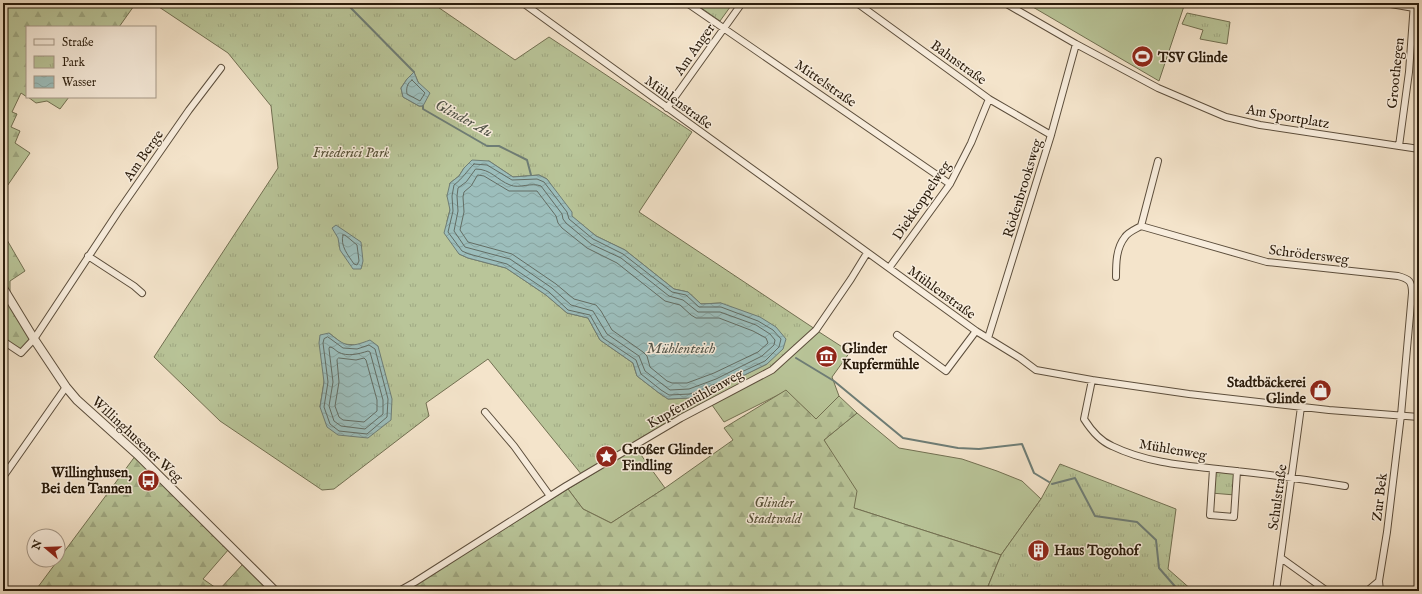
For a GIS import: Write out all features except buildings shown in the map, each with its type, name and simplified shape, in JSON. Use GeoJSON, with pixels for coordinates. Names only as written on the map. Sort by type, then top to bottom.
{"type":"FeatureCollection","features":[{"type":"Feature","properties":{"kind":"street","name":"Mühlenstraße"},"geometry":{"type":"LineString","coordinates":[[523,3],[976,331],[1020,358],[1036,370],[1188,394],[1301,407],[1419,417]]}},
{"type":"Feature","properties":{"kind":"street","name":"Mittelstraße"},"geometry":{"type":"LineString","coordinates":[[687,3],[724,27],[950,184]]}},
{"type":"Feature","properties":{"kind":"street","name":"Am Anger"},"geometry":{"type":"LineString","coordinates":[[667,108],[742,3]]}},
{"type":"Feature","properties":{"kind":"street","name":"Bahnstraße"},"geometry":{"type":"LineString","coordinates":[[857,3],[989,99],[1051,134]]}},
{"type":"Feature","properties":{"kind":"street","name":"Am Sportplatz"},"geometry":{"type":"LineString","coordinates":[[1005,3],[1076,44],[1158,88],[1216,114],[1260,125],[1419,149]]}},
{"type":"Feature","properties":{"kind":"street"},"geometry":{"type":"LineString","coordinates":[[1385,3],[1414,5]]}},
{"type":"Feature","properties":{"kind":"street","name":"Groothegen"},"geometry":{"type":"LineString","coordinates":[[1399,146],[1409,72],[1414,5]]}},
{"type":"Feature","properties":{"kind":"street","name":"Rödenbrooksweg"},"geometry":{"type":"LineString","coordinates":[[988,338],[1051,134],[1076,44]]}},
{"type":"Feature","properties":{"kind":"street","name":"Am Berge"},"geometry":{"type":"LineString","coordinates":[[3,341],[21,353],[34,339],[44,326],[88,256],[189,110],[221,68]]}},
{"type":"Feature","properties":{"kind":"street","name":"Diekkoppelweg"},"geometry":{"type":"LineString","coordinates":[[889,268],[950,184],[971,143],[989,99]]}},
{"type":"Feature","properties":{"kind":"street"},"geometry":{"type":"LineString","coordinates":[[1116,277],[1116,264],[1119,250],[1125,236],[1141,226],[1158,161]]}},
{"type":"Feature","properties":{"kind":"street","name":"Schrödersweg"},"geometry":{"type":"LineString","coordinates":[[1141,226],[1267,262],[1405,278],[1412,286],[1412,293],[1401,415]]}},
{"type":"Feature","properties":{"kind":"street","name":"Kupfermühlenweg"},"geometry":{"type":"LineString","coordinates":[[398,591],[420,579],[550,496],[681,418],[772,370],[816,330],[867,253]]}},
{"type":"Feature","properties":{"kind":"street"},"geometry":{"type":"LineString","coordinates":[[88,256],[134,286],[142,293]]}},
{"type":"Feature","properties":{"kind":"street","name":"Willinghusener Weg"},"geometry":{"type":"LineString","coordinates":[[3,288],[34,339],[66,387],[77,400],[137,454],[275,591]]}},
{"type":"Feature","properties":{"kind":"street"},"geometry":{"type":"LineString","coordinates":[[897,335],[946,371],[976,331]]}},
{"type":"Feature","properties":{"kind":"street","name":"Mühlenweg"},"geometry":{"type":"LineString","coordinates":[[1092,380],[1084,419],[1093,433],[1110,446],[1145,459],[1184,466],[1237,471],[1345,486]]}},
{"type":"Feature","properties":{"kind":"street"},"geometry":{"type":"LineString","coordinates":[[3,477],[66,387]]}},
{"type":"Feature","properties":{"kind":"street","name":"Schulstraße"},"geometry":{"type":"LineString","coordinates":[[1276,591],[1301,407]]}},
{"type":"Feature","properties":{"kind":"street"},"geometry":{"type":"LineString","coordinates":[[485,412],[514,446],[550,496]]}},
{"type":"Feature","properties":{"kind":"street","name":"Zur Bek"},"geometry":{"type":"LineString","coordinates":[[1380,591],[1379,581],[1387,532],[1401,415]]}},
{"type":"Feature","properties":{"kind":"street","name":"Mühlenweg"},"geometry":{"type":"LineString","coordinates":[[1214,469],[1210,515],[1234,517],[1237,471]]}},
{"type":"Feature","properties":{"kind":"street"},"geometry":{"type":"LineString","coordinates":[[1281,558],[1327,591]]}},
{"type":"Feature","properties":{"kind":"street"},"geometry":{"type":"LineString","coordinates":[[1367,591],[1379,581]]}},
{"type":"Feature","properties":{"kind":"green space"},"geometry":{"type":"Polygon","coordinates":[[[3,3],[136,3],[120,26],[26,26],[26,96],[21,93],[12,112],[17,114],[11,127],[20,131],[15,143],[30,153],[3,192],[3,3]]]}},
{"type":"Feature","properties":{"kind":"green space","name":"Friederici Park"},"geometry":{"type":"Polygon","coordinates":[[[153,3],[432,3],[515,60],[549,37],[692,132],[639,212],[815,329],[770,369],[582,475],[488,359],[426,403],[429,416],[334,489],[322,490],[220,421],[154,357],[278,168],[271,106],[228,53],[153,3]],[[414,72],[401,88],[403,97],[419,106],[422,106],[418,82],[414,72]],[[489,161],[464,168],[459,176],[450,183],[450,210],[447,221],[459,254],[468,258],[506,268],[546,295],[567,313],[588,318],[600,340],[633,363],[637,376],[668,399],[690,398],[720,387],[767,364],[721,303],[701,304],[688,292],[674,289],[625,250],[596,236],[571,216],[547,179],[539,175],[513,177],[489,161]],[[329,333],[320,407],[356,345],[343,344],[329,333]]]}},
{"type":"Feature","properties":{"kind":"green space"},"geometry":{"type":"Polygon","coordinates":[[[698,3],[733,3],[720,21],[697,5],[698,3]]]}},
{"type":"Feature","properties":{"kind":"green space","name":"TSV Glinde"},"geometry":{"type":"Polygon","coordinates":[[[1026,3],[1185,3],[1159,81],[1026,3]]]}},
{"type":"Feature","properties":{"kind":"green space"},"geometry":{"type":"Polygon","coordinates":[[[1187,13],[1230,22],[1227,44],[1200,39],[1203,30],[1182,24],[1187,13]]]}},
{"type":"Feature","properties":{"kind":"green space"},"geometry":{"type":"Polygon","coordinates":[[[29,98],[68,98],[60,109],[47,101],[36,103],[29,98]]]}},
{"type":"Feature","properties":{"kind":"green space"},"geometry":{"type":"Polygon","coordinates":[[[3,233],[25,271],[10,281],[10,296],[3,282],[3,233]]]}},
{"type":"Feature","properties":{"kind":"green space"},"geometry":{"type":"Polygon","coordinates":[[[3,293],[32,341],[21,353],[3,341],[3,293]]]}},
{"type":"Feature","properties":{"kind":"green space"},"geometry":{"type":"Polygon","coordinates":[[[816,330],[850,352],[832,377],[839,396],[816,419],[786,391],[724,422],[712,405],[816,330]]]}},
{"type":"Feature","properties":{"kind":"green space","name":"Glinder Stadtwald"},"geometry":{"type":"Polygon","coordinates":[[[786,390],[816,419],[839,396],[857,413],[824,440],[857,491],[854,508],[1001,555],[986,591],[406,591],[568,489],[583,509],[611,523],[665,488],[733,440],[724,428],[786,390]]]}},
{"type":"Feature","properties":{"kind":"green space"},"geometry":{"type":"Polygon","coordinates":[[[857,413],[899,448],[962,459],[997,471],[1022,481],[1041,499],[1001,555],[854,508],[824,440],[857,413]]]}},
{"type":"Feature","properties":{"kind":"green space"},"geometry":{"type":"Polygon","coordinates":[[[636,448],[665,488],[611,523],[583,509],[568,489],[636,448]]]}},
{"type":"Feature","properties":{"kind":"green space"},"geometry":{"type":"Polygon","coordinates":[[[136,455],[229,549],[203,579],[219,590],[243,564],[269,591],[35,591],[52,568],[66,568],[66,549],[136,455]]]}},
{"type":"Feature","properties":{"kind":"green space"},"geometry":{"type":"Polygon","coordinates":[[[1060,464],[1176,509],[1168,569],[1193,591],[986,591],[1001,555],[1041,499],[1060,464]]]}},
{"type":"Feature","properties":{"kind":"green space"},"geometry":{"type":"Polygon","coordinates":[[[1213,469],[1237,471],[1235,495],[1211,493],[1213,469]]]}},
{"type":"Feature","properties":{"kind":"water"},"geometry":{"type":"Polygon","coordinates":[[[414,72],[418,82],[430,93],[423,106],[419,106],[403,97],[401,88],[414,72]]]}},
{"type":"Feature","properties":{"kind":"water","name":"Mühlenteich"},"geometry":{"type":"Polygon","coordinates":[[[472,160],[489,161],[513,177],[539,175],[547,179],[572,212],[572,216],[596,236],[625,250],[674,289],[688,292],[701,304],[721,303],[760,317],[776,327],[786,339],[783,349],[767,364],[720,387],[690,398],[668,399],[637,376],[633,363],[600,340],[588,318],[567,313],[546,295],[506,268],[468,258],[459,254],[444,233],[450,210],[447,196],[450,183],[459,176],[472,160]]]}},
{"type":"Feature","properties":{"kind":"water"},"geometry":{"type":"Polygon","coordinates":[[[336,225],[361,242],[363,261],[361,269],[353,269],[340,250],[338,238],[332,228],[336,225]]]}},
{"type":"Feature","properties":{"kind":"water"},"geometry":{"type":"Polygon","coordinates":[[[329,333],[348,345],[370,340],[378,346],[392,399],[391,420],[368,438],[338,435],[327,427],[320,407],[324,382],[319,343],[320,335],[329,333]]]}},
{"type":"Feature","properties":{"kind":"waterway","name":"Glinder Au"},"geometry":{"type":"LineString","coordinates":[[346,3],[414,72]]}},
{"type":"Feature","properties":{"kind":"waterway","name":"Glinder Au"},"geometry":{"type":"LineString","coordinates":[[423,106],[423,109],[487,146],[499,146],[527,160],[531,175]]}},
{"type":"Feature","properties":{"kind":"waterway"},"geometry":{"type":"LineString","coordinates":[[796,358],[834,381],[903,438],[958,448],[979,449],[1022,444],[1034,473],[1049,482]]}},
{"type":"Feature","properties":{"kind":"waterway"},"geometry":{"type":"LineString","coordinates":[[1052,484],[1075,478],[1095,516],[1137,522],[1156,540],[1159,568],[1179,591]]}},
{"type":"Feature","properties":{"kind":"place","name":"TSV Glinde"},"geometry":{"type":"Point","coordinates":[1142,57]}},
{"type":"Feature","properties":{"kind":"place","name":"Glinder Kupfermühle"},"geometry":{"type":"Point","coordinates":[826,356]}},
{"type":"Feature","properties":{"kind":"place","name":"Stadtbäckerei Glinde"},"geometry":{"type":"Point","coordinates":[1321,390]}},
{"type":"Feature","properties":{"kind":"place","name":"Großer Glinder Findling"},"geometry":{"type":"Point","coordinates":[606,457]}},
{"type":"Feature","properties":{"kind":"place","name":"Willinghusen, Bei den Tannen"},"geometry":{"type":"Point","coordinates":[148,480]}},
{"type":"Feature","properties":{"kind":"place","name":"Haus Togohof"},"geometry":{"type":"Point","coordinates":[1038,550]}}]}
